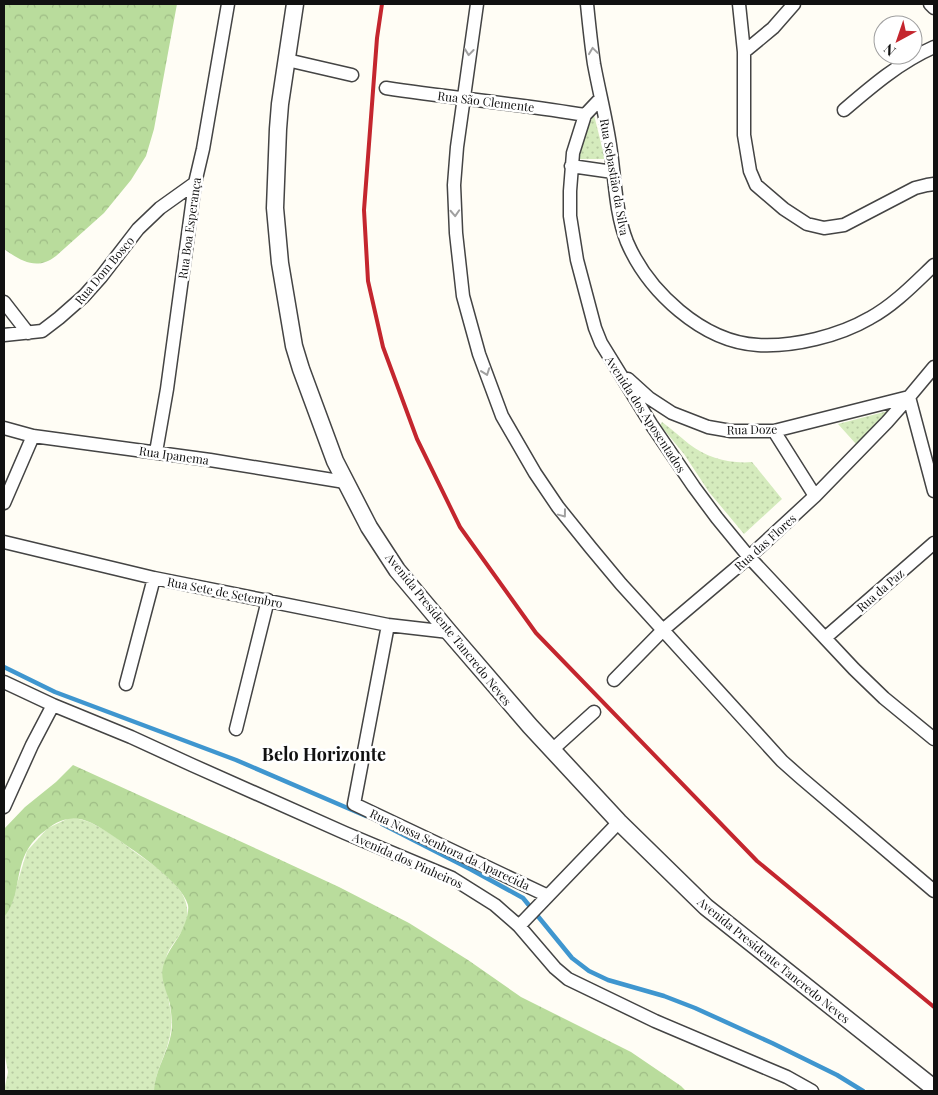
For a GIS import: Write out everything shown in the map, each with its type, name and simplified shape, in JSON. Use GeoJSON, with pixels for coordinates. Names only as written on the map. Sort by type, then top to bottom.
{"type":"FeatureCollection","features":[{"type":"Feature","properties":{"kind":"street","name":"Rua Boa Esperança"},"geometry":{"type":"LineString","coordinates":[[156,452],[167,389],[194,183],[203,149],[228,4]]}},
{"type":"Feature","properties":{"kind":"street","name":"Avenida Presidente Tancredo Neves"},"geometry":{"type":"LineString","coordinates":[[296,4],[280,104],[276,159],[275,208],[280,263],[294,346],[323,430],[345,482],[369,527],[398,570],[448,632],[552,750],[619,822],[706,907],[933,1086]]}},
{"type":"Feature","properties":{"kind":"street"},"geometry":{"type":"LineString","coordinates":[[477,4],[470,44],[454,185],[462,296],[479,354],[502,416],[535,473],[558,507],[621,584],[664,629],[782,761],[822,798],[934,891]]}},
{"type":"Feature","properties":{"kind":"street"},"geometry":{"type":"LineString","coordinates":[[587,4],[594,62],[601,98]]}},
{"type":"Feature","properties":{"kind":"street"},"geometry":{"type":"LineString","coordinates":[[739,4],[744,52],[744,134],[750,171],[756,185],[807,224],[824,228],[844,225],[915,188],[934,184]]}},
{"type":"Feature","properties":{"kind":"street"},"geometry":{"type":"LineString","coordinates":[[744,52],[774,28],[794,4]]}},
{"type":"Feature","properties":{"kind":"street"},"geometry":{"type":"LineString","coordinates":[[930,4],[934,8]]}},
{"type":"Feature","properties":{"kind":"street"},"geometry":{"type":"LineString","coordinates":[[844,110],[878,81],[906,62],[934,47]]}},
{"type":"Feature","properties":{"kind":"street"},"geometry":{"type":"LineString","coordinates":[[288,60],[352,75]]}},
{"type":"Feature","properties":{"kind":"street","name":"Rua São Clemente"},"geometry":{"type":"LineString","coordinates":[[386,88],[585,115]]}},
{"type":"Feature","properties":{"kind":"street","name":"Avenida dos Aposentados"},"geometry":{"type":"LineString","coordinates":[[601,98],[585,115],[573,153],[570,216],[577,260],[595,328],[601,343],[651,424],[694,487],[749,557],[854,669],[884,698],[934,739]]}},
{"type":"Feature","properties":{"kind":"street","name":"Rua Sebastião da Silva"},"geometry":{"type":"LineString","coordinates":[[601,98],[610,144],[619,212],[626,240],[632,252],[665,299],[712,333],[756,345],[786,344],[819,338],[852,327],[885,309],[934,265]]}},
{"type":"Feature","properties":{"kind":"street"},"geometry":{"type":"LineString","coordinates":[[571,166],[613,172]]}},
{"type":"Feature","properties":{"kind":"street","name":"Rua Dom Bosco"},"geometry":{"type":"LineString","coordinates":[[4,335],[42,331],[73,306],[101,277],[138,229],[160,208],[194,183]]}},
{"type":"Feature","properties":{"kind":"street"},"geometry":{"type":"LineString","coordinates":[[4,302],[28,333]]}},
{"type":"Feature","properties":{"kind":"street","name":"Rua Doze"},"geometry":{"type":"LineString","coordinates":[[612,363],[649,398],[672,413],[718,430],[774,431],[909,397]]}},
{"type":"Feature","properties":{"kind":"street","name":"Rua das Flores"},"geometry":{"type":"LineString","coordinates":[[614,680],[664,629],[749,557],[815,496],[887,422],[934,367]]}},
{"type":"Feature","properties":{"kind":"street"},"geometry":{"type":"LineString","coordinates":[[909,397],[934,491]]}},
{"type":"Feature","properties":{"kind":"street","name":"Rua Ipanema"},"geometry":{"type":"LineString","coordinates":[[4,428],[33,436],[156,452],[345,482]]}},
{"type":"Feature","properties":{"kind":"street"},"geometry":{"type":"LineString","coordinates":[[774,431],[815,496]]}},
{"type":"Feature","properties":{"kind":"street"},"geometry":{"type":"LineString","coordinates":[[4,504],[33,436]]}},
{"type":"Feature","properties":{"kind":"street","name":"Rua Sete de Setembro"},"geometry":{"type":"LineString","coordinates":[[4,542],[154,578],[388,624],[448,632]]}},
{"type":"Feature","properties":{"kind":"street","name":"Rua da Paz"},"geometry":{"type":"LineString","coordinates":[[825,638],[934,543]]}},
{"type":"Feature","properties":{"kind":"street"},"geometry":{"type":"LineString","coordinates":[[126,684],[154,578]]}},
{"type":"Feature","properties":{"kind":"street"},"geometry":{"type":"LineString","coordinates":[[236,729],[268,600]]}},
{"type":"Feature","properties":{"kind":"street","name":"Rua Nossa Senhora da Aparecida"},"geometry":{"type":"LineString","coordinates":[[388,624],[354,804],[544,900]]}},
{"type":"Feature","properties":{"kind":"street","name":"Avenida dos Pinheiros"},"geometry":{"type":"LineString","coordinates":[[4,682],[53,706],[131,737],[452,878],[522,923],[555,968],[568,979],[679,1032],[787,1077],[812,1091]]}},
{"type":"Feature","properties":{"kind":"street"},"geometry":{"type":"LineString","coordinates":[[4,807],[32,745],[53,706]]}},
{"type":"Feature","properties":{"kind":"street"},"geometry":{"type":"LineString","coordinates":[[552,750],[594,712]]}},
{"type":"Feature","properties":{"kind":"street"},"geometry":{"type":"LineString","coordinates":[[522,923],[619,822]]}},
{"type":"Feature","properties":{"kind":"green space"},"geometry":{"type":"Polygon","coordinates":[[[4,4],[177,4],[154,129],[146,156],[131,180],[104,213],[56,256],[36,264],[29,263],[4,249],[4,4]]]}},
{"type":"Feature","properties":{"kind":"green space"},"geometry":{"type":"Polygon","coordinates":[[[593,111],[605,159],[577,159],[593,111]]]}},
{"type":"Feature","properties":{"kind":"green space"},"geometry":{"type":"Polygon","coordinates":[[[888,411],[856,444],[838,424],[888,411]]]}},
{"type":"Feature","properties":{"kind":"green space"},"geometry":{"type":"Polygon","coordinates":[[[662,422],[703,453],[727,461],[752,462],[782,499],[744,534],[709,492],[684,454],[660,425],[662,422]]]}},
{"type":"Feature","properties":{"kind":"green space"},"geometry":{"type":"Polygon","coordinates":[[[73,765],[339,887],[409,923],[468,960],[521,997],[631,1052],[686,1091],[154,1091],[157,1074],[169,1043],[172,1026],[170,1004],[162,972],[167,956],[183,929],[188,912],[188,905],[184,896],[176,886],[154,866],[102,828],[78,819],[62,820],[41,834],[30,846],[21,866],[13,902],[4,917],[4,829],[25,807],[56,782],[73,765]]]}},
{"type":"Feature","properties":{"kind":"green space"},"geometry":{"type":"Polygon","coordinates":[[[69,818],[94,824],[118,839],[172,881],[180,890],[185,901],[187,912],[185,925],[166,958],[165,976],[171,1011],[171,1029],[154,1091],[4,1091],[8,1072],[4,1051],[4,917],[11,904],[27,851],[48,828],[69,818]]]}},
{"type":"Feature","properties":{"kind":"waterway"},"geometry":{"type":"LineString","coordinates":[[4,667],[55,692],[236,760],[366,816]]}},
{"type":"Feature","properties":{"kind":"waterway"},"geometry":{"type":"LineString","coordinates":[[382,824],[523,898],[572,958],[589,971],[608,980],[664,996],[695,1008],[837,1075],[863,1091]]}},
{"type":"Feature","properties":{"kind":"railway"},"geometry":{"type":"LineString","coordinates":[[382,4],[377,38],[364,210],[368,281],[383,347],[417,439],[460,527],[536,633],[757,861],[934,1007]]}},
{"type":"Feature","properties":{"kind":"district","name":"Belo Horizonte"},"geometry":{"type":"Point","coordinates":[324,754]}}]}
